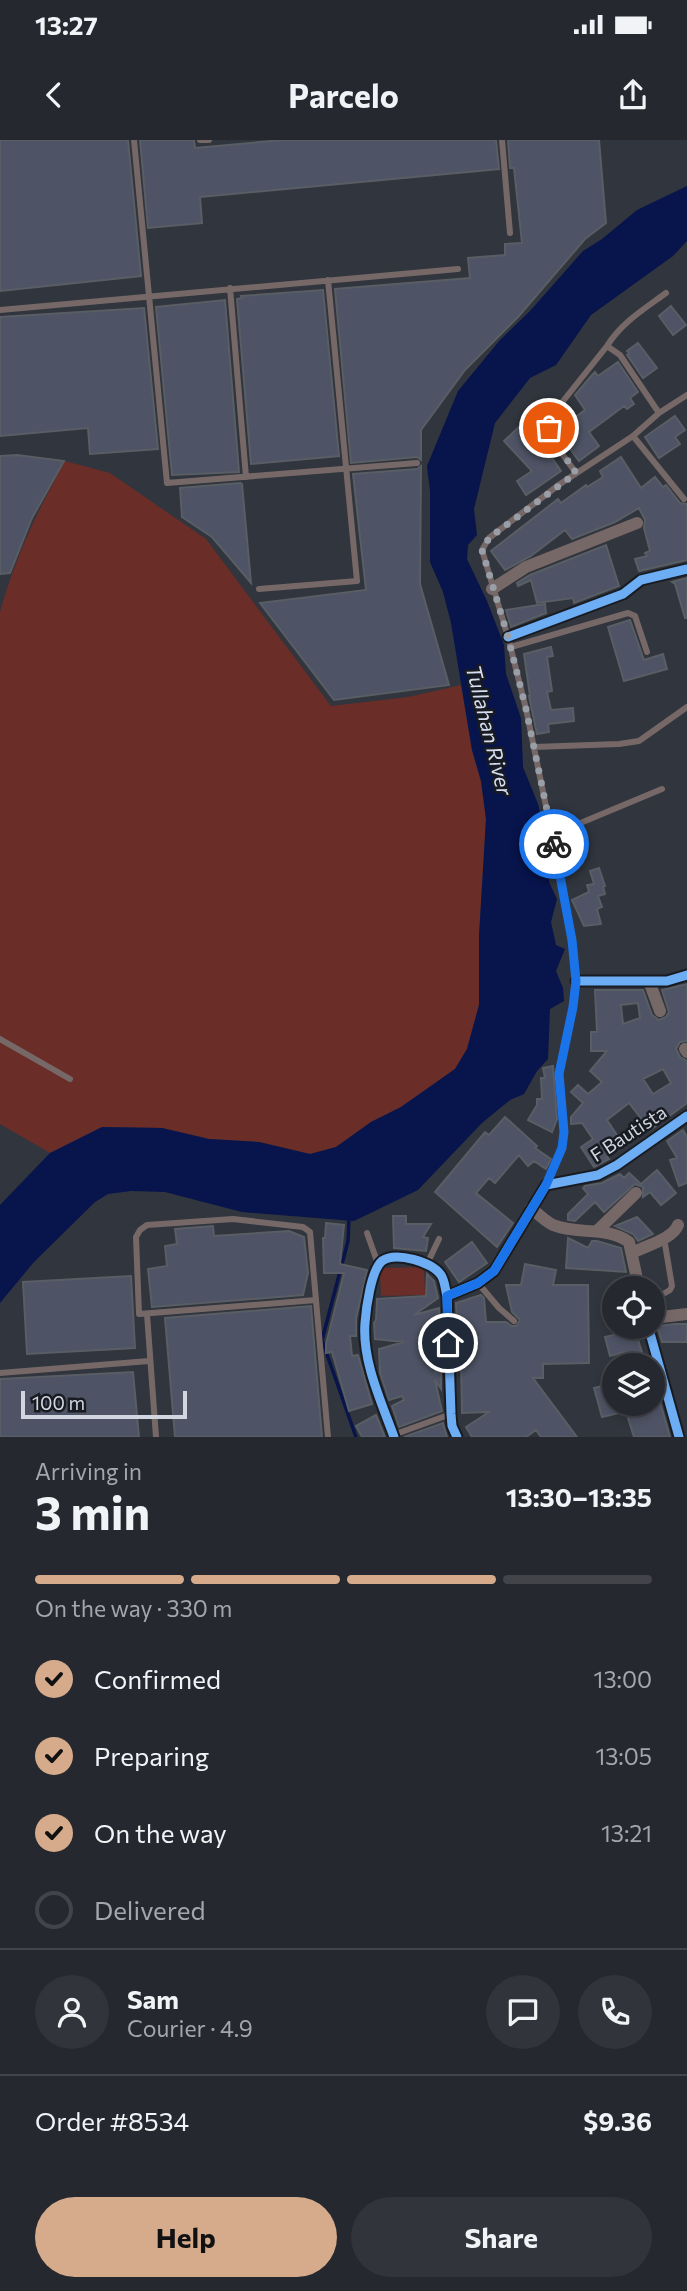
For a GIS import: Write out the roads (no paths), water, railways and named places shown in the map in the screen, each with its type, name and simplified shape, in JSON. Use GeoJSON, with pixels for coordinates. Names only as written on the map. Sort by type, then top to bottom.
{"type":"FeatureCollection","features":[{"type":"Feature","properties":{"kind":"street"},"geometry":{"type":"LineString","coordinates":[[492,589],[526,567],[637,523]]}},
{"type":"Feature","properties":{"kind":"street"},"geometry":{"type":"LineString","coordinates":[[509,642],[624,594],[641,580],[687,569]]}},
{"type":"Feature","properties":{"kind":"street"},"geometry":{"type":"LineString","coordinates":[[576,981],[667,981],[687,975]]}},
{"type":"Feature","properties":{"kind":"street"},"geometry":{"type":"LineString","coordinates":[[649,981],[660,1010]]}},
{"type":"Feature","properties":{"kind":"street","name":"F Bautista"},"geometry":{"type":"LineString","coordinates":[[546,1185],[598,1175],[617,1166],[687,1116]]}},
{"type":"Feature","properties":{"kind":"street"},"geometry":{"type":"LineString","coordinates":[[447,1296],[478,1283],[494,1271],[546,1185]]}},
{"type":"Feature","properties":{"kind":"street"},"geometry":{"type":"LineString","coordinates":[[597,1231],[636,1193]]}},
{"type":"Feature","properties":{"kind":"street"},"geometry":{"type":"LineString","coordinates":[[531,1208],[553,1225],[624,1238],[629,1242],[637,1276]]}},
{"type":"Feature","properties":{"kind":"street"},"geometry":{"type":"LineString","coordinates":[[632,1253],[672,1234],[678,1229],[678,1225]]}},
{"type":"Feature","properties":{"kind":"street"},"geometry":{"type":"LineString","coordinates":[[393,1436],[366,1349],[364,1326],[367,1302],[378,1266],[392,1257],[402,1256],[426,1265],[440,1274],[447,1296],[451,1414],[457,1437]]}},
{"type":"Feature","properties":{"kind":"street"},"geometry":{"type":"LineString","coordinates":[[665,1317],[687,1314]]}},
{"type":"Feature","properties":{"kind":"street"},"geometry":{"type":"LineString","coordinates":[[652,1339],[679,1437]]}},
{"type":"Feature","properties":{"kind":"lane"},"geometry":{"type":"LineString","coordinates":[[134,140],[167,483],[416,463]]}},
{"type":"Feature","properties":{"kind":"lane"},"geometry":{"type":"LineString","coordinates":[[201,140],[209,140]]}},
{"type":"Feature","properties":{"kind":"lane"},"geometry":{"type":"LineString","coordinates":[[502,140],[510,233]]}},
{"type":"Feature","properties":{"kind":"lane"},"geometry":{"type":"LineString","coordinates":[[0,310],[458,269]]}},
{"type":"Feature","properties":{"kind":"lane"},"geometry":{"type":"LineString","coordinates":[[259,589],[356,581],[328,280]]}},
{"type":"Feature","properties":{"kind":"lane"},"geometry":{"type":"LineString","coordinates":[[230,288],[246,477]]}},
{"type":"Feature","properties":{"kind":"lane"},"geometry":{"type":"LineString","coordinates":[[576,473],[549,428],[552,415],[615,332],[666,293]]}},
{"type":"Feature","properties":{"kind":"lane"},"geometry":{"type":"LineString","coordinates":[[607,346],[620,355],[659,413]]}},
{"type":"Feature","properties":{"kind":"lane"},"geometry":{"type":"LineString","coordinates":[[546,1185],[562,1148],[564,1132],[559,1074],[576,981],[572,940],[534,747],[509,642],[482,550],[484,544],[576,473],[633,436],[659,413],[687,395]]}},
{"type":"Feature","properties":{"kind":"lane"},"geometry":{"type":"LineString","coordinates":[[633,436],[684,499]]}},
{"type":"Feature","properties":{"kind":"lane"},"geometry":{"type":"LineString","coordinates":[[509,642],[628,613],[635,615],[647,652]]}},
{"type":"Feature","properties":{"kind":"lane"},"geometry":{"type":"LineString","coordinates":[[534,747],[639,741],[687,707]]}},
{"type":"Feature","properties":{"kind":"lane"},"geometry":{"type":"LineString","coordinates":[[552,838],[566,829],[662,789]]}},
{"type":"Feature","properties":{"kind":"lane"},"geometry":{"type":"LineString","coordinates":[[0,1040],[71,1079]]}},
{"type":"Feature","properties":{"kind":"lane"},"geometry":{"type":"LineString","coordinates":[[316,1300],[139,1314],[135,1250],[140,1230],[147,1225],[233,1219],[303,1227],[310,1232],[316,1300],[328,1437]]}},
{"type":"Feature","properties":{"kind":"lane"},"geometry":{"type":"LineString","coordinates":[[367,1233],[378,1266]]}},
{"type":"Feature","properties":{"kind":"lane"},"geometry":{"type":"LineString","coordinates":[[426,1265],[439,1239]]}},
{"type":"Feature","properties":{"kind":"lane"},"geometry":{"type":"LineString","coordinates":[[665,1244],[672,1286],[665,1293]]}},
{"type":"Feature","properties":{"kind":"lane"},"geometry":{"type":"LineString","coordinates":[[478,1283],[514,1321]]}},
{"type":"Feature","properties":{"kind":"lane"},"geometry":{"type":"LineString","coordinates":[[147,1314],[156,1437]]}},
{"type":"Feature","properties":{"kind":"lane"},"geometry":{"type":"LineString","coordinates":[[0,1373],[149,1361]]}},
{"type":"Feature","properties":{"kind":"lane"},"geometry":{"type":"LineString","coordinates":[[393,1436],[451,1414]]}},
{"type":"Feature","properties":{"kind":"water","name":"Tullahan River"},"geometry":{"type":"Polygon","coordinates":[[[687,186],[687,241],[673,256],[591,315],[556,365],[530,378],[495,423],[474,509],[477,535],[468,545],[467,559],[504,645],[506,674],[521,718],[523,767],[538,804],[551,859],[549,882],[557,899],[551,922],[556,945],[565,949],[556,971],[563,988],[564,1001],[550,1009],[548,1059],[537,1071],[524,1094],[510,1100],[482,1123],[418,1190],[354,1221],[242,1212],[165,1192],[131,1191],[108,1194],[95,1202],[34,1262],[0,1303],[0,1205],[50,1153],[102,1127],[162,1128],[209,1139],[259,1142],[310,1154],[336,1147],[371,1122],[401,1107],[455,1069],[467,1049],[479,1005],[479,936],[486,819],[451,623],[443,592],[430,562],[430,491],[427,466],[458,391],[500,340],[530,311],[583,251],[637,210],[687,186]]]}},
{"type":"Feature","properties":{"kind":"waterway"},"geometry":{"type":"LineString","coordinates":[[349,1218],[348,1241],[322,1340],[356,1437]]}}]}
